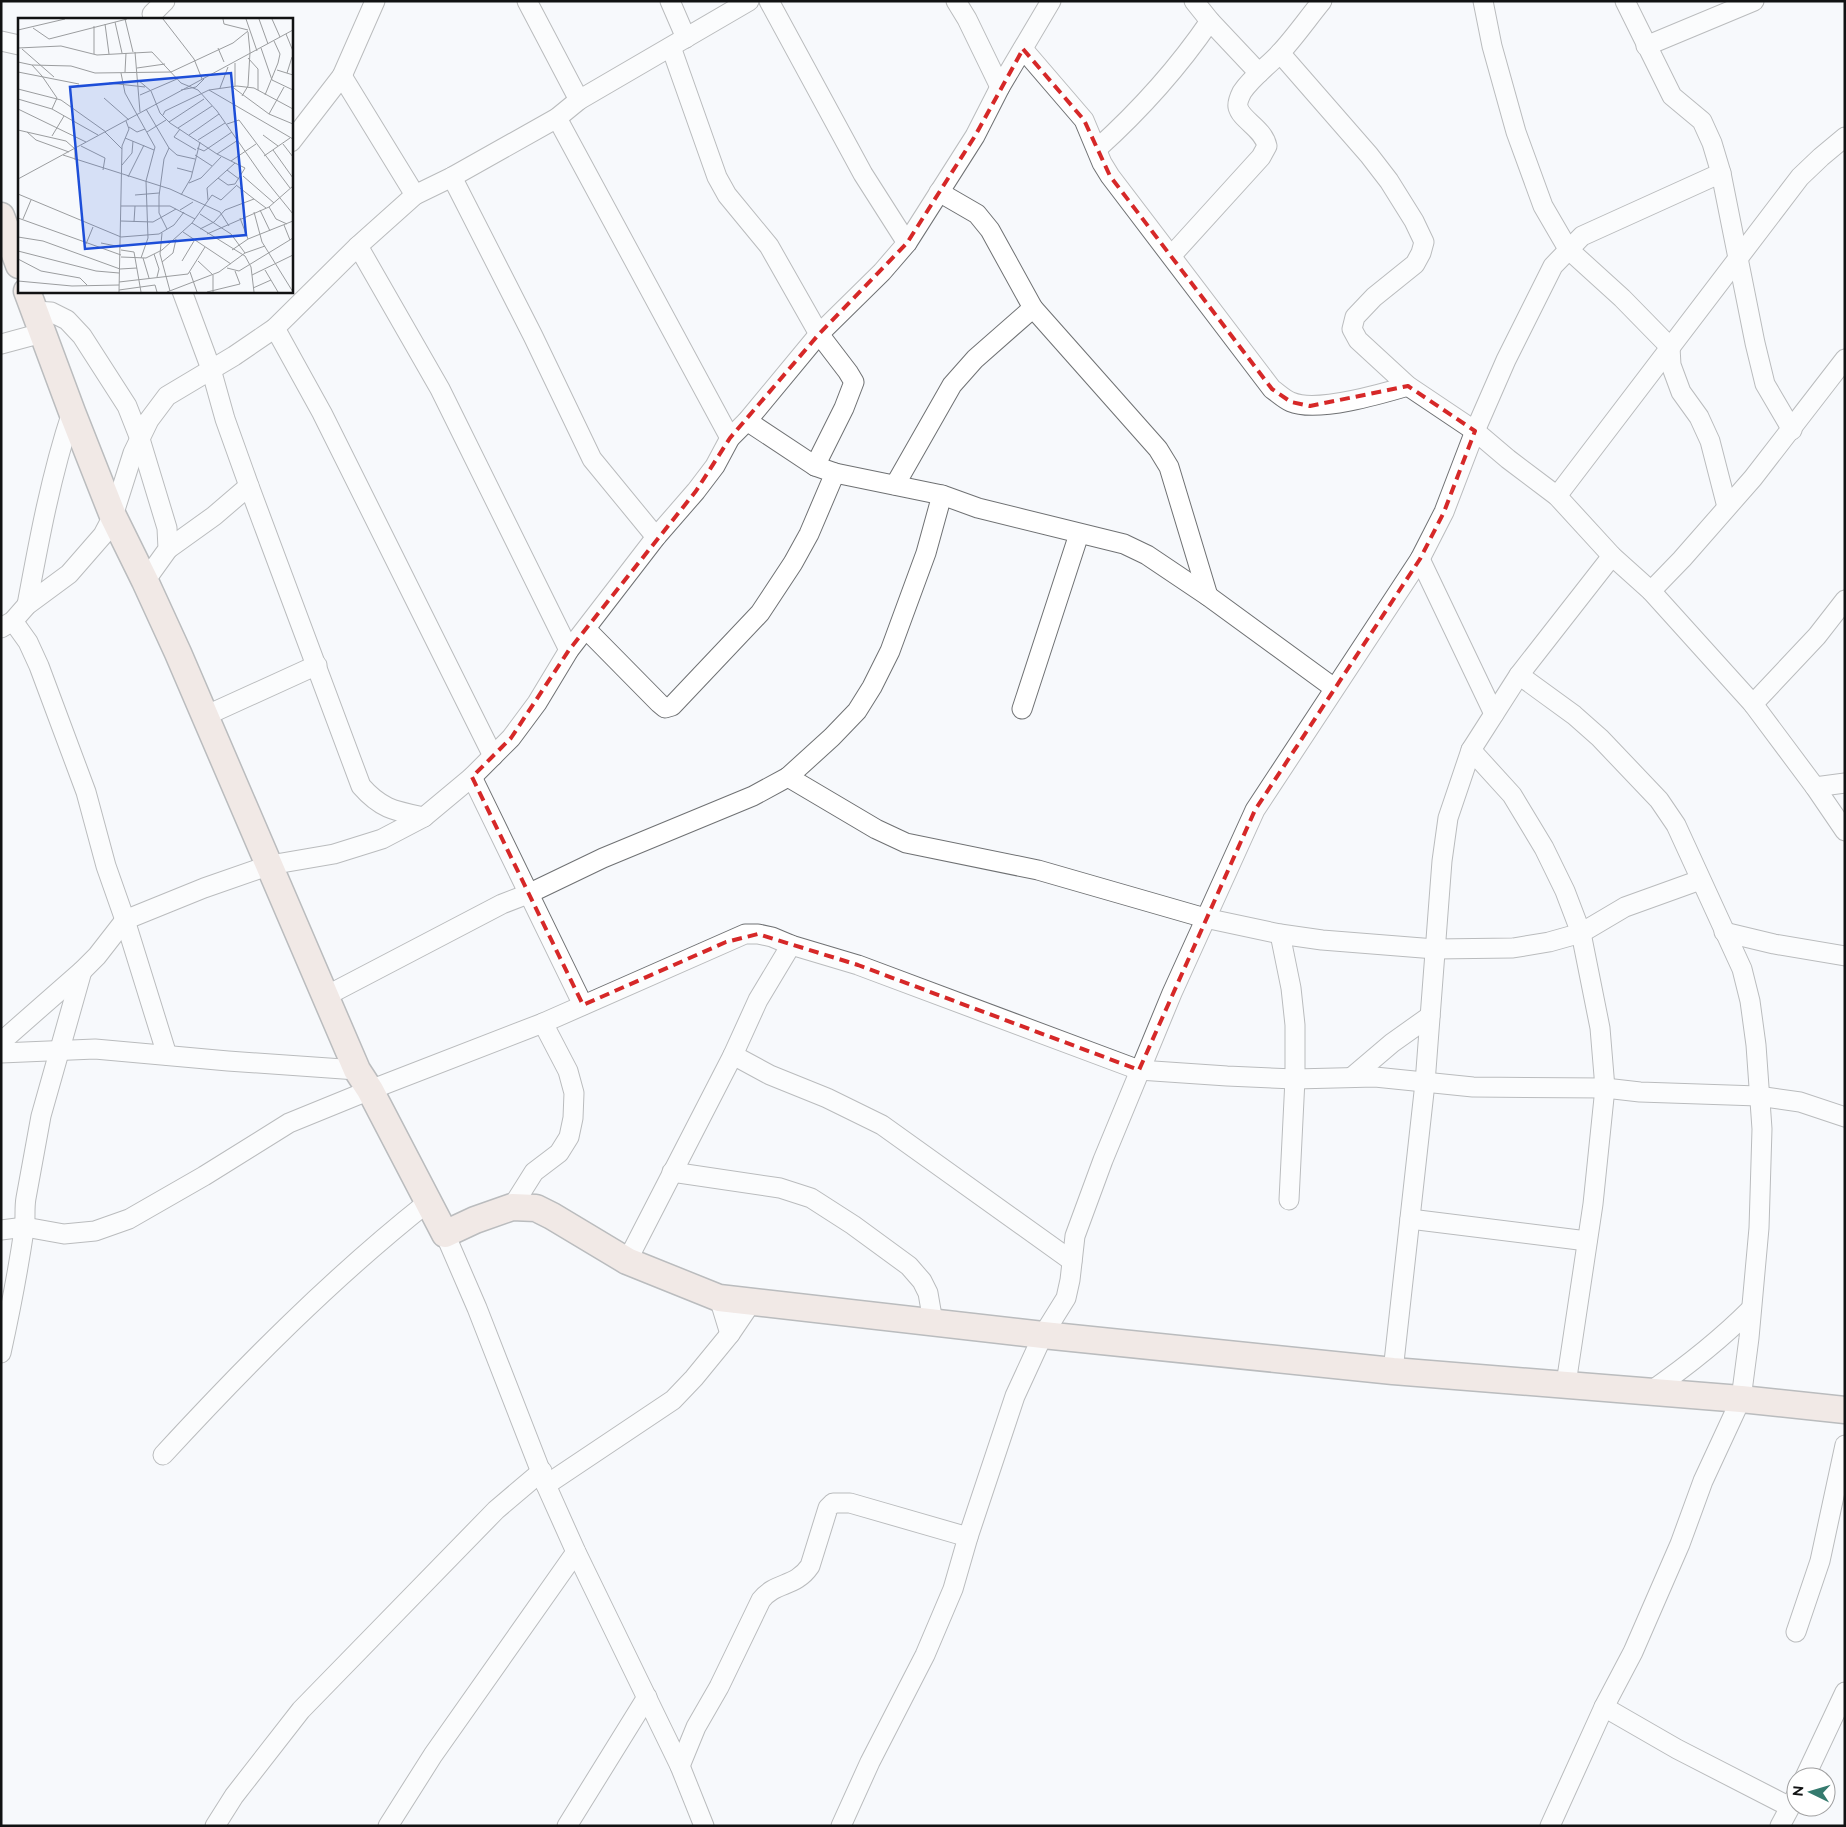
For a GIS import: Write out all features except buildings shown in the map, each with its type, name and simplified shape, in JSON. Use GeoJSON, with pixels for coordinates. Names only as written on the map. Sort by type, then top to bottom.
{"type":"FeatureCollection","features":[{"type":"Feature","properties":{"kind":"street"},"geometry":{"type":"LineString","coordinates":[[292,141],[342,76],[375,1]]}},
{"type":"Feature","properties":{"kind":"street"},"geometry":{"type":"LineString","coordinates":[[527,1],[579,100]]}},
{"type":"Feature","properties":{"kind":"street"},"geometry":{"type":"LineString","coordinates":[[670,1],[678,42],[717,177],[728,195],[769,246],[819,334],[854,382],[844,408],[815,466]]}},
{"type":"Feature","properties":{"kind":"street"},"geometry":{"type":"LineString","coordinates":[[167,1055],[106,866],[86,792],[54,703],[28,642],[7,625],[27,605],[69,574],[103,535],[113,516],[123,482],[140,439],[149,420],[167,396],[275,328],[358,246],[415,196],[557,118],[579,100],[749,1]]}},
{"type":"Feature","properties":{"kind":"street"},"geometry":{"type":"LineString","coordinates":[[768,1],[863,174],[907,243]]}},
{"type":"Feature","properties":{"kind":"street"},"geometry":{"type":"LineString","coordinates":[[956,1],[967,19],[1000,87]]}},
{"type":"Feature","properties":{"kind":"street"},"geometry":{"type":"LineString","coordinates":[[1,1042],[82,971],[97,956],[125,920],[204,888],[270,865],[344,851],[382,839],[424,817],[494,756],[511,738],[537,703],[569,650],[656,537],[715,466],[730,438],[748,421],[819,334],[882,272],[907,243],[975,136],[1000,87],[1051,1]]}},
{"type":"Feature","properties":{"kind":"street"},"geometry":{"type":"LineString","coordinates":[[1194,1],[1210,21],[1259,73]]}},
{"type":"Feature","properties":{"kind":"street"},"geometry":{"type":"LineString","coordinates":[[1172,255],[1256,163],[1268,146],[1265,137],[1240,112],[1238,105],[1242,92],[1280,53],[1322,1]]}},
{"type":"Feature","properties":{"kind":"street"},"geometry":{"type":"LineString","coordinates":[[1483,1],[1492,46],[1516,132],[1543,206],[1568,249],[1622,298],[1670,347],[1671,365],[1681,392],[1699,417],[1710,441],[1727,507]]}},
{"type":"Feature","properties":{"kind":"street"},"geometry":{"type":"LineString","coordinates":[[1625,1],[1672,96],[1702,121],[1712,143],[1721,173],[1737,258],[1765,384],[1792,430]]}},
{"type":"Feature","properties":{"kind":"street"},"geometry":{"type":"LineString","coordinates":[[1646,46],[1754,1]]}},
{"type":"Feature","properties":{"kind":"street"},"geometry":{"type":"LineString","coordinates":[[1097,150],[1148,99],[1197,40],[1210,21]]}},
{"type":"Feature","properties":{"kind":"street"},"geometry":{"type":"LineString","coordinates":[[1,41],[18,45]]}},
{"type":"Feature","properties":{"kind":"street"},"geometry":{"type":"LineString","coordinates":[[1023,49],[1084,120],[1102,163],[1110,176],[1148,227],[1172,255],[1272,389],[1291,402],[1310,406],[1380,394],[1408,386]]}},
{"type":"Feature","properties":{"kind":"street"},"geometry":{"type":"LineString","coordinates":[[1280,53],[1369,155],[1389,181],[1414,221],[1424,242],[1415,264],[1374,296],[1355,317],[1352,329],[1358,340],[1408,386],[1474,431],[1557,496],[1612,556],[1651,591],[1753,704],[1815,787],[1845,831]]}},
{"type":"Feature","properties":{"kind":"street"},"geometry":{"type":"LineString","coordinates":[[342,76],[415,196]]}},
{"type":"Feature","properties":{"kind":"street"},"geometry":{"type":"LineString","coordinates":[[557,118],[730,438]]}},
{"type":"Feature","properties":{"kind":"street"},"geometry":{"type":"LineString","coordinates":[[1557,496],[1800,177],[1845,137]]}},
{"type":"Feature","properties":{"kind":"street"},"geometry":{"type":"LineString","coordinates":[[841,1826],[870,1762],[928,1648],[953,1590],[968,1536],[1015,1396],[1043,1334],[1066,1298],[1075,1236],[1083,1212],[1139,1070],[1205,918],[1255,810],[1420,559],[1450,496],[1474,431],[1506,360],[1553,266],[1582,236],[1721,173]]}},
{"type":"Feature","properties":{"kind":"street"},"geometry":{"type":"LineString","coordinates":[[452,177],[533,336],[592,459],[656,537]]}},
{"type":"Feature","properties":{"kind":"street"},"geometry":{"type":"LineString","coordinates":[[939,192],[977,214],[990,230],[1033,308],[1152,442],[1169,467],[1208,596]]}},
{"type":"Feature","properties":{"kind":"street"},"geometry":{"type":"LineString","coordinates":[[1,216],[18,262]]}},
{"type":"Feature","properties":{"kind":"street"},"geometry":{"type":"LineString","coordinates":[[358,246],[440,389],[569,650]]}},
{"type":"Feature","properties":{"kind":"street"},"geometry":{"type":"LineString","coordinates":[[182,292],[211,370],[225,419],[249,486],[361,786],[374,800],[394,811],[424,817]]}},
{"type":"Feature","properties":{"kind":"street"},"geometry":{"type":"LineString","coordinates":[[895,484],[952,384],[975,359],[1033,308]]}},
{"type":"Feature","properties":{"kind":"street"},"geometry":{"type":"LineString","coordinates":[[1,344],[34,312],[51,312],[67,320],[82,336],[127,406],[140,439],[167,528],[168,549]]}},
{"type":"Feature","properties":{"kind":"street"},"geometry":{"type":"LineString","coordinates":[[34,312],[113,516],[145,581],[205,716],[363,1080],[445,1234],[576,1552],[680,1766],[704,1826]]}},
{"type":"Feature","properties":{"kind":"street"},"geometry":{"type":"LineString","coordinates":[[275,328],[322,413],[494,756]]}},
{"type":"Feature","properties":{"kind":"street"},"geometry":{"type":"LineString","coordinates":[[1651,591],[1754,478],[1845,359]]}},
{"type":"Feature","properties":{"kind":"street"},"geometry":{"type":"LineString","coordinates":[[27,605],[51,487],[72,412]]}},
{"type":"Feature","properties":{"kind":"street"},"geometry":{"type":"LineString","coordinates":[[748,421],[815,466],[835,473],[942,495],[978,508],[1124,544],[1147,555],[1208,596],[1334,688]]}},
{"type":"Feature","properties":{"kind":"street"},"geometry":{"type":"LineString","coordinates":[[586,629],[658,703],[665,708],[672,706],[760,613],[793,563],[809,534],[835,473]]}},
{"type":"Feature","properties":{"kind":"street"},"geometry":{"type":"LineString","coordinates":[[145,581],[168,549],[214,516],[249,486]]}},
{"type":"Feature","properties":{"kind":"street"},"geometry":{"type":"LineString","coordinates":[[326,996],[502,904],[528,894],[602,858],[744,799],[788,777],[851,718],[872,687],[890,651],[926,553],[942,495]]}},
{"type":"Feature","properties":{"kind":"street"},"geometry":{"type":"LineString","coordinates":[[1022,709],[1079,534]]}},
{"type":"Feature","properties":{"kind":"street"},"geometry":{"type":"LineString","coordinates":[[1393,1370],[1426,1083],[1442,861],[1448,818],[1471,750],[1519,675],[1612,556]]}},
{"type":"Feature","properties":{"kind":"street"},"geometry":{"type":"LineString","coordinates":[[1420,559],[1494,714]]}},
{"type":"Feature","properties":{"kind":"street"},"geometry":{"type":"LineString","coordinates":[[1753,704],[1817,636],[1845,600]]}},
{"type":"Feature","properties":{"kind":"street"},"geometry":{"type":"LineString","coordinates":[[205,716],[317,665]]}},
{"type":"Feature","properties":{"kind":"street"},"geometry":{"type":"LineString","coordinates":[[1519,675],[1600,738],[1659,800],[1680,833],[1742,969],[1750,1001],[1756,1045],[1758,1096],[1762,1129],[1759,1228],[1741,1399],[1703,1481],[1680,1544],[1633,1652],[1604,1706],[1550,1826]]}},
{"type":"Feature","properties":{"kind":"street"},"geometry":{"type":"LineString","coordinates":[[1471,750],[1512,794],[1530,822],[1565,891],[1581,933],[1600,1028],[1605,1088],[1593,1204],[1566,1384]]}},
{"type":"Feature","properties":{"kind":"street"},"geometry":{"type":"LineString","coordinates":[[472,777],[584,1005]]}},
{"type":"Feature","properties":{"kind":"street"},"geometry":{"type":"LineString","coordinates":[[788,777],[876,829],[906,843],[1038,870],[1205,918],[1280,934],[1322,940],[1435,949],[1512,948],[1549,942],[1581,933],[1625,907],[1700,880]]}},
{"type":"Feature","properties":{"kind":"street"},"geometry":{"type":"LineString","coordinates":[[1815,787],[1845,783]]}},
{"type":"Feature","properties":{"kind":"street"},"geometry":{"type":"LineString","coordinates":[[1724,932],[1774,944],[1845,956]]}},
{"type":"Feature","properties":{"kind":"street"},"geometry":{"type":"LineString","coordinates":[[1,1230],[24,1227],[64,1234],[95,1231],[130,1219],[363,1080],[543,1023],[745,934],[772,937],[858,964],[1139,1070],[1227,1076],[1352,1077],[1473,1087],[1605,1088],[1640,1092],[1758,1096],[1800,1102],[1845,1117]]}},
{"type":"Feature","properties":{"kind":"street"},"geometry":{"type":"LineString","coordinates":[[1280,934],[1295,1025],[1295,1078],[1289,1200]]}},
{"type":"Feature","properties":{"kind":"street"},"geometry":{"type":"LineString","coordinates":[[627,1261],[733,1055],[758,1000],[791,944]]}},
{"type":"Feature","properties":{"kind":"street"},"geometry":{"type":"LineString","coordinates":[[1,1353],[10,1316],[24,1227],[26,1198],[40,1124],[58,1051],[82,971]]}},
{"type":"Feature","properties":{"kind":"street"},"geometry":{"type":"LineString","coordinates":[[1352,1077],[1392,1043],[1430,1016]]}},
{"type":"Feature","properties":{"kind":"street"},"geometry":{"type":"LineString","coordinates":[[512,1207],[534,1172],[559,1154],[570,1137],[574,1093],[568,1071],[543,1023]]}},
{"type":"Feature","properties":{"kind":"street"},"geometry":{"type":"LineString","coordinates":[[1,1052],[95,1049],[228,1061],[363,1080]]}},
{"type":"Feature","properties":{"kind":"street"},"geometry":{"type":"LineString","coordinates":[[733,1055],[770,1075],[827,1098],[882,1125],[1072,1261]]}},
{"type":"Feature","properties":{"kind":"street"},"geometry":{"type":"LineString","coordinates":[[672,1172],[780,1188],[811,1198],[853,1225],[909,1266],[922,1281],[928,1294],[933,1322]]}},
{"type":"Feature","properties":{"kind":"street"},"geometry":{"type":"LineString","coordinates":[[163,1455],[305,1309],[397,1226],[428,1202]]}},
{"type":"Feature","properties":{"kind":"street"},"geometry":{"type":"LineString","coordinates":[[445,1234],[475,1220],[512,1207],[536,1208],[627,1261],[719,1298],[751,1303],[1393,1370],[1741,1399],[1845,1410]]}},
{"type":"Feature","properties":{"kind":"street"},"geometry":{"type":"LineString","coordinates":[[1410,1219],[1587,1241]]}},
{"type":"Feature","properties":{"kind":"street"},"geometry":{"type":"LineString","coordinates":[[719,1298],[730,1334]]}},
{"type":"Feature","properties":{"kind":"street"},"geometry":{"type":"LineString","coordinates":[[215,1826],[234,1796],[301,1710],[496,1510],[544,1478],[672,1400],[694,1378],[730,1334],[751,1303]]}},
{"type":"Feature","properties":{"kind":"street"},"geometry":{"type":"LineString","coordinates":[[1651,1392],[1694,1361],[1728,1333],[1751,1309]]}},
{"type":"Feature","properties":{"kind":"street"},"geometry":{"type":"LineString","coordinates":[[1796,1632],[1820,1561],[1845,1445]]}},
{"type":"Feature","properties":{"kind":"street"},"geometry":{"type":"LineString","coordinates":[[680,1766],[696,1727],[719,1687],[761,1600],[767,1592],[791,1583],[806,1572],[810,1566],[828,1508],[833,1503],[850,1503],[968,1536]]}},
{"type":"Feature","properties":{"kind":"street"},"geometry":{"type":"LineString","coordinates":[[388,1826],[433,1755],[576,1552]]}},
{"type":"Feature","properties":{"kind":"street"},"geometry":{"type":"LineString","coordinates":[[1810,1767],[1845,1692]]}},
{"type":"Feature","properties":{"kind":"street"},"geometry":{"type":"LineString","coordinates":[[567,1826],[647,1697]]}},
{"type":"Feature","properties":{"kind":"street"},"geometry":{"type":"LineString","coordinates":[[1604,1706],[1678,1749],[1786,1798]]}},
{"type":"Feature","properties":{"kind":"street"},"geometry":{"type":"LineString","coordinates":[[1780,1826],[1786,1814]]}},
{"type":"Feature","properties":{"kind":"highlighted area"},"geometry":{"type":"Polygon","coordinates":[[[1023,49],[1084,120],[1110,176],[1272,389],[1291,402],[1310,406],[1408,386],[1475,431],[1444,512],[1420,559],[1255,810],[1139,1070],[858,965],[758,934],[726,942],[583,1005],[472,777],[511,738],[569,650],[696,491],[730,438],[819,334],[907,243],[975,136],[1023,49]]]}}]}
